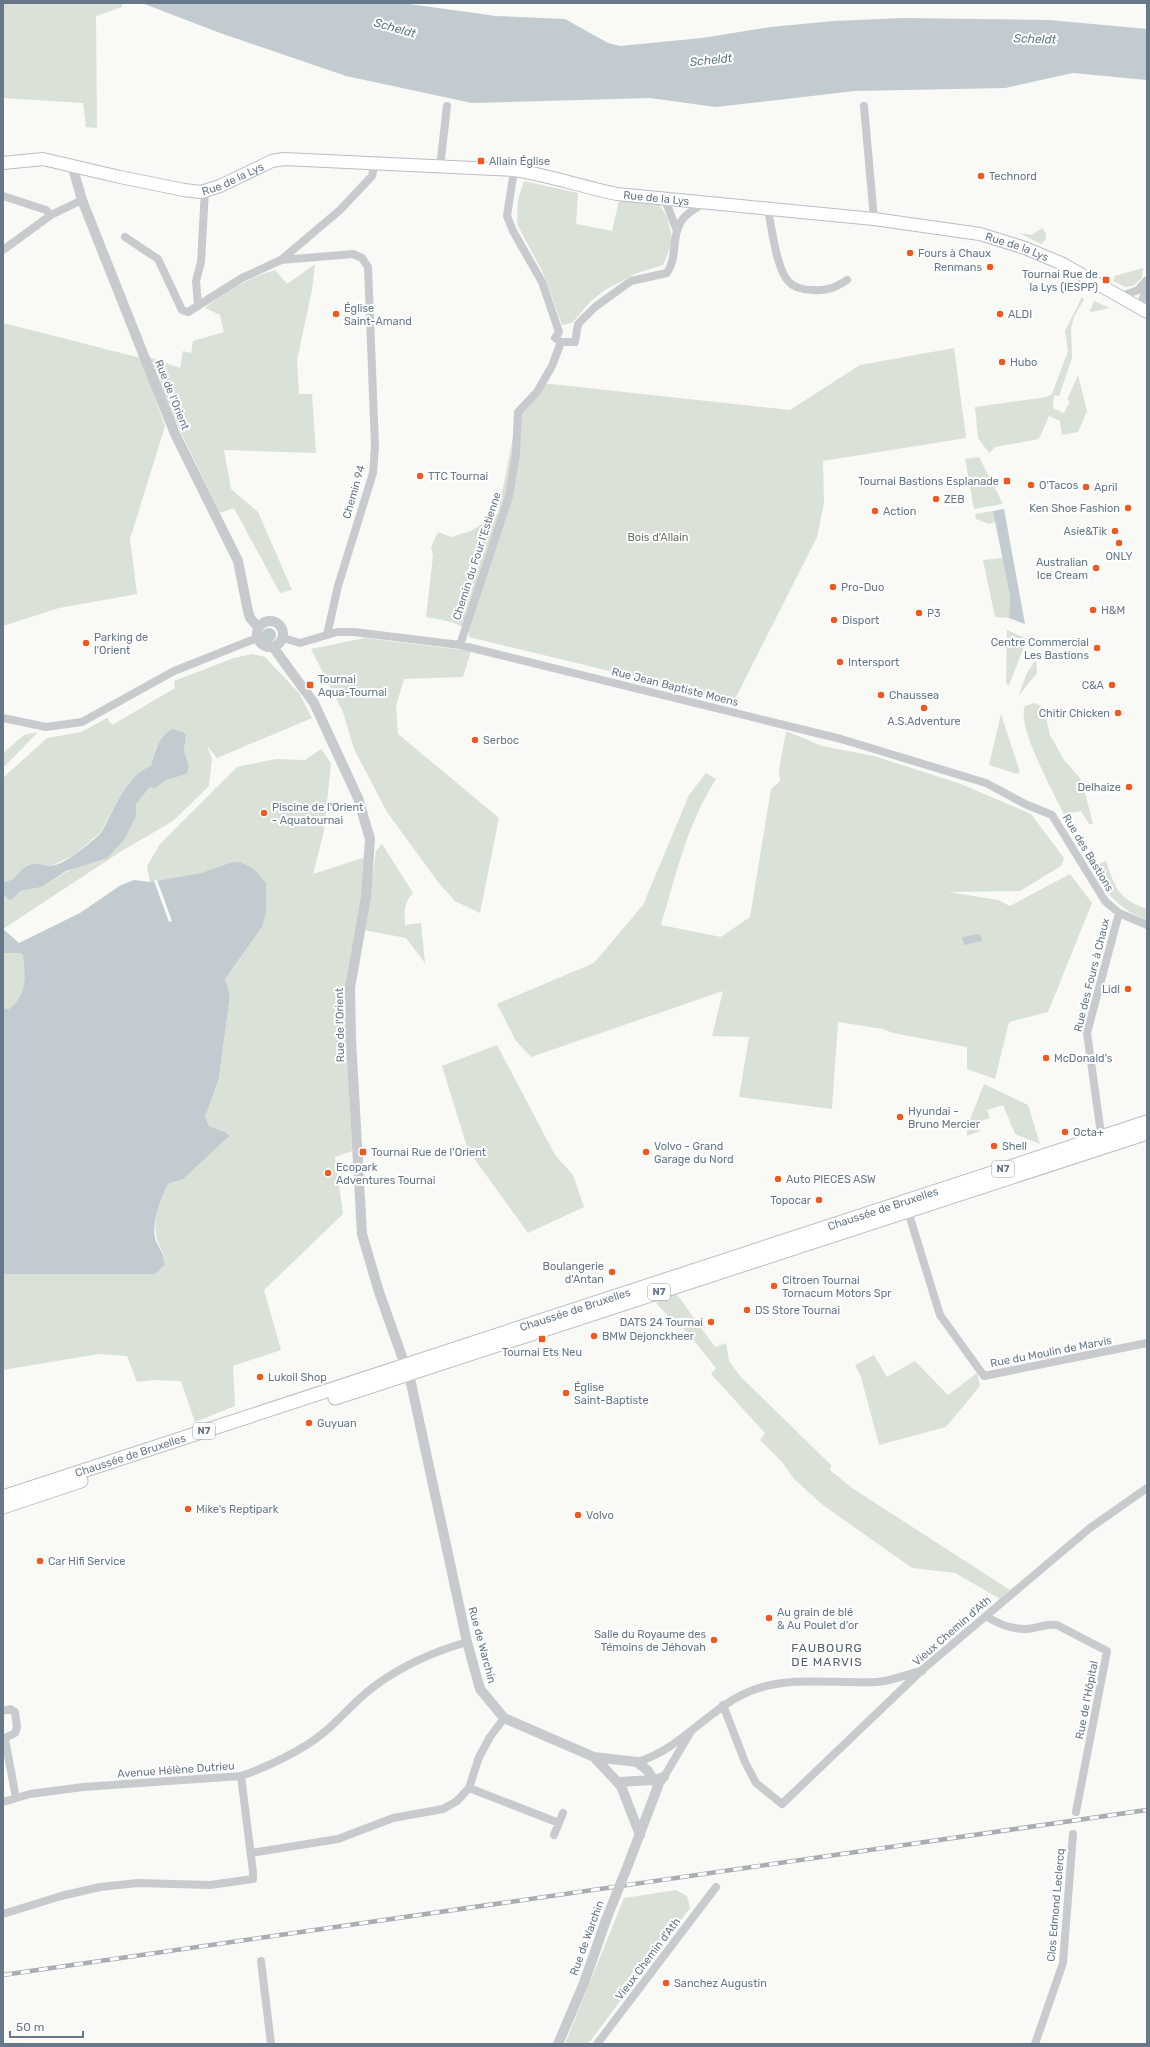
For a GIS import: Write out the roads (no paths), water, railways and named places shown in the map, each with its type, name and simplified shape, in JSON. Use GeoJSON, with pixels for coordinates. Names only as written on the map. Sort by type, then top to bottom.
{"type":"FeatureCollection","features":[{"type":"Feature","properties":{"kind":"main road","name":"Rue de la Lys"},"geometry":{"type":"LineString","coordinates":[[3,163],[43,159],[184,190],[205,190],[220,186],[272,161],[375,162],[440,167],[514,170],[533,173],[584,188],[617,194],[664,198],[702,204],[874,219],[980,234],[1013,244],[1063,264],[1143,310]]}},
{"type":"Feature","properties":{"kind":"main road","name":"Chaussée de Bruxelles"},"geometry":{"type":"LineString","coordinates":[[3,1497],[407,1369],[1103,1142],[1147,1122]]}},
{"type":"Feature","properties":{"kind":"main road","name":"Chaussée de Bruxelles"},"geometry":{"type":"LineString","coordinates":[[1103,1142],[1147,1133]]}},
{"type":"Feature","properties":{"kind":"main road","name":"Chaussée de Bruxelles"},"geometry":{"type":"LineString","coordinates":[[3,1507],[407,1369]]}},
{"type":"Feature","properties":{"kind":"street"},"geometry":{"type":"LineString","coordinates":[[440,167],[447,106]]}},
{"type":"Feature","properties":{"kind":"street"},"geometry":{"type":"LineString","coordinates":[[864,106],[874,219]]}},
{"type":"Feature","properties":{"kind":"street"},"geometry":{"type":"LineString","coordinates":[[125,237],[158,259],[182,310],[188,312],[242,278],[281,260],[340,210],[372,176],[375,162]]}},
{"type":"Feature","properties":{"kind":"street","name":"Rue de l'Orient"},"geometry":{"type":"LineString","coordinates":[[72,165],[82,200],[171,424],[238,561],[248,611],[258,633]]}},
{"type":"Feature","properties":{"kind":"street"},"geometry":{"type":"LineString","coordinates":[[514,170],[507,216],[513,231],[542,282],[559,332],[555,338],[561,342],[575,342],[578,324],[586,315],[595,306],[631,281],[667,273],[673,264],[676,230],[683,218],[702,204]]}},
{"type":"Feature","properties":{"kind":"street"},"geometry":{"type":"LineString","coordinates":[[198,306],[196,281],[201,262],[205,190]]}},
{"type":"Feature","properties":{"kind":"street"},"geometry":{"type":"LineString","coordinates":[[3,196],[46,210],[51,215]]}},
{"type":"Feature","properties":{"kind":"street"},"geometry":{"type":"LineString","coordinates":[[664,198],[676,230]]}},
{"type":"Feature","properties":{"kind":"street"},"geometry":{"type":"LineString","coordinates":[[3,250],[51,215],[82,200]]}},
{"type":"Feature","properties":{"kind":"street"},"geometry":{"type":"LineString","coordinates":[[768,210],[779,260],[784,276],[789,282],[802,290],[820,290],[833,289],[847,280]]}},
{"type":"Feature","properties":{"kind":"street","name":"Chemin 94"},"geometry":{"type":"LineString","coordinates":[[281,260],[353,254],[362,258],[368,267],[370,352],[375,446],[373,473],[340,579],[328,635]]}},
{"type":"Feature","properties":{"kind":"street"},"geometry":{"type":"LineString","coordinates":[[1119,297],[1138,290],[1147,280]]}},
{"type":"Feature","properties":{"kind":"street"},"geometry":{"type":"LineString","coordinates":[[1143,310],[1147,288]]}},
{"type":"Feature","properties":{"kind":"street","name":"Chemin du Four l'Estienne"},"geometry":{"type":"LineString","coordinates":[[460,645],[508,496],[516,454],[518,412],[536,392],[552,366],[561,342]]}},
{"type":"Feature","properties":{"kind":"street"},"geometry":{"type":"LineString","coordinates":[[3,718],[46,727],[70,725],[82,722],[174,671],[258,633],[267,622],[277,623],[281,628],[283,638],[279,644],[273,647],[265,647],[258,633]]}},
{"type":"Feature","properties":{"kind":"street","name":"Rue Jean Baptiste Moens"},"geometry":{"type":"LineString","coordinates":[[283,638],[300,643],[328,635],[354,632],[460,645],[841,739],[986,783],[1025,804],[1052,815]]}},
{"type":"Feature","properties":{"kind":"street","name":"Rue de l'Orient"},"geometry":{"type":"LineString","coordinates":[[273,647],[314,703],[358,798],[370,839],[366,897],[350,988],[351,1046],[362,1234],[378,1292],[407,1369]]}},
{"type":"Feature","properties":{"kind":"street","name":"Rue des Bastions"},"geometry":{"type":"LineString","coordinates":[[1052,815],[1092,883],[1105,902],[1119,913],[1147,925]]}},
{"type":"Feature","properties":{"kind":"street","name":"Rue des Fours à Chaux"},"geometry":{"type":"LineString","coordinates":[[1103,1142],[1087,1033],[1119,913]]}},
{"type":"Feature","properties":{"kind":"street","name":"Rue du Moulin de Marvis"},"geometry":{"type":"LineString","coordinates":[[907,1206],[940,1315],[984,1376],[1147,1343]]}},
{"type":"Feature","properties":{"kind":"street","name":"Rue de Warchin"},"geometry":{"type":"LineString","coordinates":[[407,1369],[467,1642],[480,1689],[504,1718],[594,1757],[637,1762],[646,1759],[690,1733]]}},
{"type":"Feature","properties":{"kind":"street","name":"Vieux Chemin d'Ath"},"geometry":{"type":"LineString","coordinates":[[724,1705],[745,1762],[756,1783],[782,1804],[922,1670],[1090,1528],[1147,1488]]}},
{"type":"Feature","properties":{"kind":"street","name":"Rue de l'Hôpital"},"geometry":{"type":"LineString","coordinates":[[986,1616],[1002,1626],[1025,1629],[1049,1624],[1057,1625],[1107,1651],[1076,1812]]}},
{"type":"Feature","properties":{"kind":"street","name":"Avenue Hélène Dutrieu"},"geometry":{"type":"LineString","coordinates":[[3,1802],[30,1794],[83,1787],[241,1776],[279,1760],[318,1738],[375,1685],[397,1671],[452,1646],[467,1642]]}},
{"type":"Feature","properties":{"kind":"street","name":"Rue de Warchin"},"geometry":{"type":"LineString","coordinates":[[558,2044],[584,1983],[606,1920],[640,1835],[659,1781],[690,1733],[706,1717],[737,1696],[771,1684],[789,1682],[879,1682],[922,1670]]}},
{"type":"Feature","properties":{"kind":"street"},"geometry":{"type":"LineString","coordinates":[[3,1711],[10,1709],[15,1712],[17,1727],[14,1734],[4,1739],[16,1798]]}},
{"type":"Feature","properties":{"kind":"street"},"geometry":{"type":"LineString","coordinates":[[251,1853],[325,1842],[344,1837],[393,1818],[443,1810],[457,1801],[469,1788],[479,1757],[490,1737],[504,1718]]}},
{"type":"Feature","properties":{"kind":"street"},"geometry":{"type":"LineString","coordinates":[[594,1757],[618,1782],[631,1808],[640,1835]]}},
{"type":"Feature","properties":{"kind":"street"},"geometry":{"type":"LineString","coordinates":[[637,1762],[659,1781]]}},
{"type":"Feature","properties":{"kind":"street"},"geometry":{"type":"LineString","coordinates":[[3,1914],[61,1896],[100,1887],[138,1883],[210,1885],[253,1879],[241,1776]]}},
{"type":"Feature","properties":{"kind":"street"},"geometry":{"type":"LineString","coordinates":[[618,1782],[659,1781]]}},
{"type":"Feature","properties":{"kind":"street"},"geometry":{"type":"LineString","coordinates":[[469,1788],[559,1823]]}},
{"type":"Feature","properties":{"kind":"street"},"geometry":{"type":"LineString","coordinates":[[554,1835],[563,1813]]}},
{"type":"Feature","properties":{"kind":"street","name":"Clos Edmond Leclercq"},"geometry":{"type":"LineString","coordinates":[[1034,2044],[1063,1963],[1073,1834]]}},
{"type":"Feature","properties":{"kind":"street","name":"Vieux Chemin d'Ath"},"geometry":{"type":"LineString","coordinates":[[597,2044],[716,1887]]}},
{"type":"Feature","properties":{"kind":"street"},"geometry":{"type":"LineString","coordinates":[[261,1961],[271,2044]]}},
{"type":"Feature","properties":{"kind":"water","name":"Scheldt"},"geometry":{"type":"Polygon","coordinates":[[[142,3],[402,3],[496,16],[565,19],[608,43],[620,46],[702,38],[771,27],[834,21],[902,18],[1049,20],[1147,29],[1147,80],[1073,73],[1005,88],[855,91],[716,107],[650,98],[472,103],[346,76],[220,33],[142,3]]]}},
{"type":"Feature","properties":{"kind":"water"},"geometry":{"type":"Polygon","coordinates":[[[1004,509],[1025,624],[1009,618],[1010,596],[993,511],[1004,509]]]}},
{"type":"Feature","properties":{"kind":"water"},"geometry":{"type":"Polygon","coordinates":[[[266,628],[272,628],[276,632],[276,638],[272,642],[266,642],[262,638],[262,632],[266,628]]]}},
{"type":"Feature","properties":{"kind":"water"},"geometry":{"type":"Polygon","coordinates":[[[172,729],[183,732],[186,735],[184,751],[189,766],[187,774],[166,780],[154,789],[150,787],[136,804],[136,816],[124,840],[107,858],[66,871],[42,887],[20,891],[10,900],[3,894],[3,882],[15,878],[23,868],[34,864],[51,866],[63,862],[76,854],[99,835],[127,787],[138,774],[151,766],[160,740],[172,729]]]}},
{"type":"Feature","properties":{"kind":"water"},"geometry":{"type":"Polygon","coordinates":[[[240,862],[255,870],[266,883],[266,912],[262,927],[225,979],[230,995],[219,1078],[205,1117],[209,1126],[225,1132],[229,1136],[183,1179],[168,1184],[157,1212],[154,1228],[156,1241],[162,1255],[164,1265],[155,1274],[3,1274],[3,1008],[9,1009],[19,997],[24,985],[24,971],[23,955],[20,953],[3,953],[3,929],[19,943],[80,913],[121,885],[134,880],[150,882],[201,873],[229,863],[240,862]]]}},
{"type":"Feature","properties":{"kind":"water"},"geometry":{"type":"Polygon","coordinates":[[[980,934],[982,941],[964,945],[962,937],[980,934]]]}},
{"type":"Feature","properties":{"kind":"railway"},"geometry":{"type":"LineString","coordinates":[[3,1975],[1147,1810]]}},
{"type":"Feature","properties":{"kind":"place","name":"Allain Église"},"geometry":{"type":"Point","coordinates":[481,161]}},
{"type":"Feature","properties":{"kind":"place","name":"Technord"},"geometry":{"type":"Point","coordinates":[981,176]}},
{"type":"Feature","properties":{"kind":"place","name":"Fours à Chaux"},"geometry":{"type":"Point","coordinates":[910,253]}},
{"type":"Feature","properties":{"kind":"place","name":"Renmans"},"geometry":{"type":"Point","coordinates":[990,267]}},
{"type":"Feature","properties":{"kind":"place","name":"Tournai Rue de la Lys (IESPP)"},"geometry":{"type":"Point","coordinates":[1106,280]}},
{"type":"Feature","properties":{"kind":"place","name":"Église Saint-Amand"},"geometry":{"type":"Point","coordinates":[336,314]}},
{"type":"Feature","properties":{"kind":"place","name":"ALDI"},"geometry":{"type":"Point","coordinates":[1000,314]}},
{"type":"Feature","properties":{"kind":"place","name":"Hubo"},"geometry":{"type":"Point","coordinates":[1002,362]}},
{"type":"Feature","properties":{"kind":"place","name":"TTC Tournai"},"geometry":{"type":"Point","coordinates":[420,476]}},
{"type":"Feature","properties":{"kind":"place","name":"Tournai Bastions Esplanade"},"geometry":{"type":"Point","coordinates":[1007,481]}},
{"type":"Feature","properties":{"kind":"place","name":"O'Tacos"},"geometry":{"type":"Point","coordinates":[1031,485]}},
{"type":"Feature","properties":{"kind":"place","name":"April"},"geometry":{"type":"Point","coordinates":[1086,487]}},
{"type":"Feature","properties":{"kind":"place","name":"ZEB"},"geometry":{"type":"Point","coordinates":[936,499]}},
{"type":"Feature","properties":{"kind":"place","name":"Ken Shoe Fashion"},"geometry":{"type":"Point","coordinates":[1128,508]}},
{"type":"Feature","properties":{"kind":"place","name":"Action"},"geometry":{"type":"Point","coordinates":[875,511]}},
{"type":"Feature","properties":{"kind":"place","name":"Asie&Tik"},"geometry":{"type":"Point","coordinates":[1115,531]}},
{"type":"Feature","properties":{"kind":"place","name":"ONLY"},"geometry":{"type":"Point","coordinates":[1119,543]}},
{"type":"Feature","properties":{"kind":"place","name":"Australian Ice Cream"},"geometry":{"type":"Point","coordinates":[1096,568]}},
{"type":"Feature","properties":{"kind":"place","name":"Pro-Duo"},"geometry":{"type":"Point","coordinates":[833,587]}},
{"type":"Feature","properties":{"kind":"place","name":"H&M"},"geometry":{"type":"Point","coordinates":[1093,610]}},
{"type":"Feature","properties":{"kind":"place","name":"P3"},"geometry":{"type":"Point","coordinates":[919,613]}},
{"type":"Feature","properties":{"kind":"place","name":"Disport"},"geometry":{"type":"Point","coordinates":[834,620]}},
{"type":"Feature","properties":{"kind":"place","name":"Parking de l'Orient"},"geometry":{"type":"Point","coordinates":[86,643]}},
{"type":"Feature","properties":{"kind":"place","name":"Centre Commercial Les Bastions"},"geometry":{"type":"Point","coordinates":[1097,648]}},
{"type":"Feature","properties":{"kind":"place","name":"Intersport"},"geometry":{"type":"Point","coordinates":[840,662]}},
{"type":"Feature","properties":{"kind":"place","name":"Tournai Aqua-Tournai"},"geometry":{"type":"Point","coordinates":[310,685]}},
{"type":"Feature","properties":{"kind":"place","name":"C&A"},"geometry":{"type":"Point","coordinates":[1112,685]}},
{"type":"Feature","properties":{"kind":"place","name":"Chaussea"},"geometry":{"type":"Point","coordinates":[881,695]}},
{"type":"Feature","properties":{"kind":"place","name":"A.S.Adventure"},"geometry":{"type":"Point","coordinates":[924,708]}},
{"type":"Feature","properties":{"kind":"place","name":"Chitir Chicken"},"geometry":{"type":"Point","coordinates":[1118,713]}},
{"type":"Feature","properties":{"kind":"place","name":"Serboc"},"geometry":{"type":"Point","coordinates":[475,740]}},
{"type":"Feature","properties":{"kind":"place","name":"Delhaize"},"geometry":{"type":"Point","coordinates":[1129,787]}},
{"type":"Feature","properties":{"kind":"place","name":"Piscine de l'Orient - Aquatournai"},"geometry":{"type":"Point","coordinates":[264,813]}},
{"type":"Feature","properties":{"kind":"place","name":"Lidl"},"geometry":{"type":"Point","coordinates":[1128,989]}},
{"type":"Feature","properties":{"kind":"place","name":"McDonald's"},"geometry":{"type":"Point","coordinates":[1046,1058]}},
{"type":"Feature","properties":{"kind":"place","name":"Hyundai - Bruno Mercier"},"geometry":{"type":"Point","coordinates":[900,1117]}},
{"type":"Feature","properties":{"kind":"place","name":"Octa+"},"geometry":{"type":"Point","coordinates":[1065,1132]}},
{"type":"Feature","properties":{"kind":"place","name":"Shell"},"geometry":{"type":"Point","coordinates":[994,1146]}},
{"type":"Feature","properties":{"kind":"place","name":"Tournai Rue de l'Orient"},"geometry":{"type":"Point","coordinates":[363,1152]}},
{"type":"Feature","properties":{"kind":"place","name":"Volvo - Grand Garage du Nord"},"geometry":{"type":"Point","coordinates":[646,1152]}},
{"type":"Feature","properties":{"kind":"place","name":"Ecopark Adventures Tournai"},"geometry":{"type":"Point","coordinates":[328,1173]}},
{"type":"Feature","properties":{"kind":"place","name":"Auto PIECES ASW"},"geometry":{"type":"Point","coordinates":[778,1179]}},
{"type":"Feature","properties":{"kind":"place","name":"Topocar"},"geometry":{"type":"Point","coordinates":[819,1200]}},
{"type":"Feature","properties":{"kind":"place","name":"Boulangerie d'Antan"},"geometry":{"type":"Point","coordinates":[612,1272]}},
{"type":"Feature","properties":{"kind":"place","name":"Citroen Tournai Tornacum Motors Spr"},"geometry":{"type":"Point","coordinates":[774,1286]}},
{"type":"Feature","properties":{"kind":"place","name":"DS Store Tournai"},"geometry":{"type":"Point","coordinates":[747,1310]}},
{"type":"Feature","properties":{"kind":"place","name":"DATS 24 Tournai"},"geometry":{"type":"Point","coordinates":[711,1322]}},
{"type":"Feature","properties":{"kind":"place","name":"BMW Dejonckheer"},"geometry":{"type":"Point","coordinates":[594,1336]}},
{"type":"Feature","properties":{"kind":"place","name":"Tournai Ets Neu"},"geometry":{"type":"Point","coordinates":[542,1339]}},
{"type":"Feature","properties":{"kind":"place","name":"Lukoil Shop"},"geometry":{"type":"Point","coordinates":[260,1377]}},
{"type":"Feature","properties":{"kind":"place","name":"Église Saint-Baptiste"},"geometry":{"type":"Point","coordinates":[566,1393]}},
{"type":"Feature","properties":{"kind":"place","name":"Guyuan"},"geometry":{"type":"Point","coordinates":[309,1423]}},
{"type":"Feature","properties":{"kind":"place","name":"Mike's Reptipark"},"geometry":{"type":"Point","coordinates":[188,1509]}},
{"type":"Feature","properties":{"kind":"place","name":"Volvo"},"geometry":{"type":"Point","coordinates":[578,1515]}},
{"type":"Feature","properties":{"kind":"place","name":"Car Hifi Service"},"geometry":{"type":"Point","coordinates":[40,1561]}},
{"type":"Feature","properties":{"kind":"place","name":"Au grain de blé & Au Poulet d'or"},"geometry":{"type":"Point","coordinates":[769,1618]}},
{"type":"Feature","properties":{"kind":"place","name":"Salle du Royaume des Témoins de Jéhovah"},"geometry":{"type":"Point","coordinates":[714,1640]}},
{"type":"Feature","properties":{"kind":"place","name":"Sanchez Augustin"},"geometry":{"type":"Point","coordinates":[666,1983]}},
{"type":"Feature","properties":{"kind":"district","name":"FAUBOURG DE MARVIS"},"geometry":{"type":"Point","coordinates":[827,1655]}},
{"type":"Feature","properties":{"kind":"park label","name":"Bois d'Allain"},"geometry":{"type":"Point","coordinates":[658,537]}}]}
